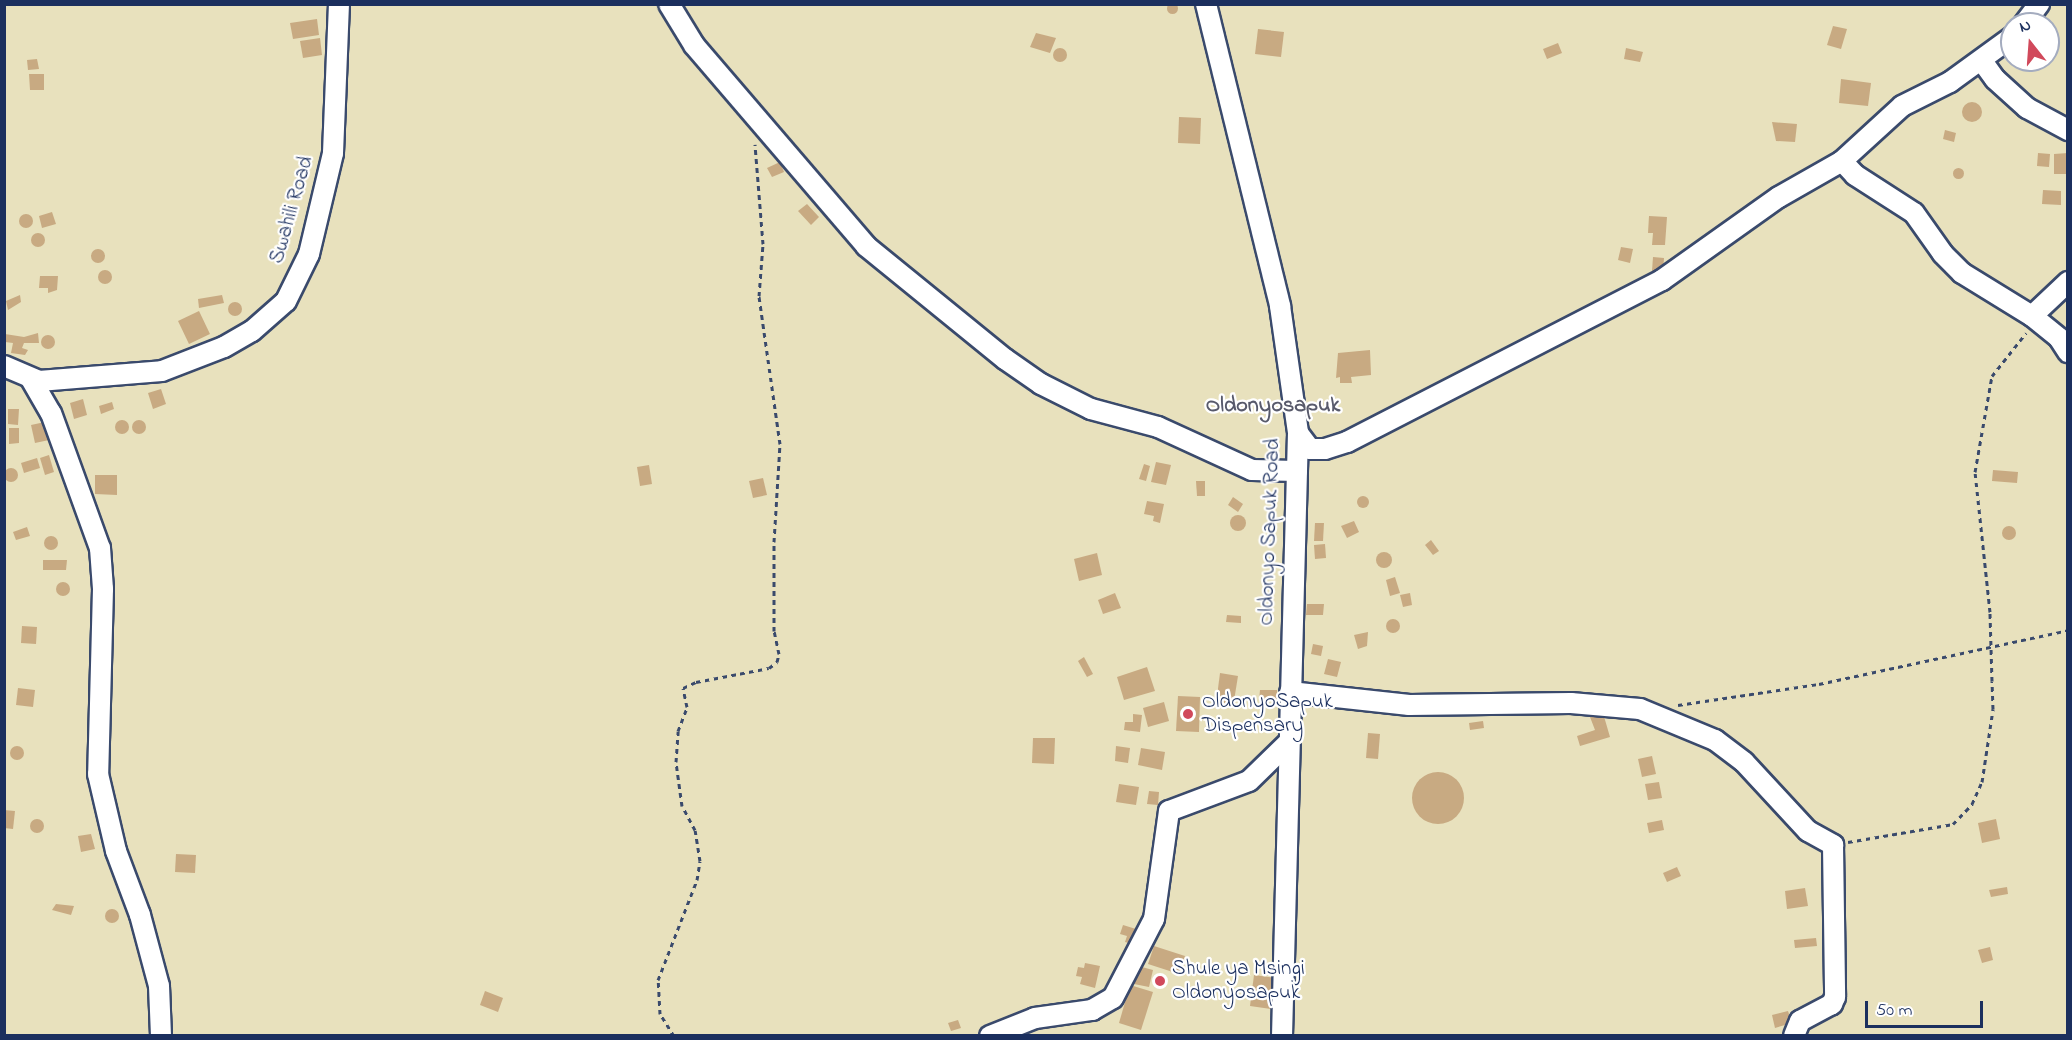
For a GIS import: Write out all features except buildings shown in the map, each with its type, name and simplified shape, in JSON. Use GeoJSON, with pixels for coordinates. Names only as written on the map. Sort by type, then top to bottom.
{"type":"FeatureCollection","features":[{"type":"Feature","properties":{"kind":"street","name":"Swahili Road"},"geometry":{"type":"LineString","coordinates":[[4,366],[31,379],[92,379],[162,371],[224,347],[252,331],[286,301],[309,254],[333,153],[339,4]]}},
{"type":"Feature","properties":{"kind":"street"},"geometry":{"type":"LineString","coordinates":[[669,4],[694,45],[755,115],[801,174],[867,246],[1005,359],[1041,384],[1091,409],[1158,427],[1252,470],[1297,471]]}},
{"type":"Feature","properties":{"kind":"street","name":"Oldonyo Sapuk Road"},"geometry":{"type":"LineString","coordinates":[[1206,4],[1280,306],[1298,433],[1282,1035]]}},
{"type":"Feature","properties":{"kind":"street"},"geometry":{"type":"LineString","coordinates":[[1298,433],[1310,448],[1325,449],[1347,442],[1662,280],[1763,208],[1842,161],[1892,113],[1982,61],[2000,47]]}},
{"type":"Feature","properties":{"kind":"street"},"geometry":{"type":"LineString","coordinates":[[1982,61],[2027,108],[2067,130]]}},
{"type":"Feature","properties":{"kind":"street"},"geometry":{"type":"LineString","coordinates":[[1842,161],[1855,175],[1914,213],[1943,254],[1962,273],[2059,338],[2067,352]]}},
{"type":"Feature","properties":{"kind":"street"},"geometry":{"type":"LineString","coordinates":[[2031,320],[2067,282]]}},
{"type":"Feature","properties":{"kind":"street"},"geometry":{"type":"LineString","coordinates":[[31,379],[51,413],[99,548],[103,589],[98,774],[116,851],[140,915],[159,987],[161,1035]]}},
{"type":"Feature","properties":{"kind":"street"},"geometry":{"type":"LineString","coordinates":[[1290,692],[1408,705],[1571,703],[1640,709],[1715,740],[1744,762],[1808,831],[1833,845],[1835,997],[1832,1004],[1800,1021],[1794,1035]]}},
{"type":"Feature","properties":{"kind":"street"},"geometry":{"type":"LineString","coordinates":[[990,1035],[1035,1018],[1092,1010],[1113,998],[1154,919],[1169,811],[1249,781],[1289,742]]}},
{"type":"Feature","properties":{"kind":"path"},"geometry":{"type":"LineString","coordinates":[[674,1035],[660,1014],[658,980],[697,880],[700,861],[695,830],[682,806],[676,762],[678,731],[687,707],[683,688],[696,682],[769,668],[777,662],[778,654],[774,631],[774,542],[780,444],[759,296],[763,244],[755,115]]}},
{"type":"Feature","properties":{"kind":"path"},"geometry":{"type":"LineString","coordinates":[[1833,845],[1953,824],[1962,817],[1982,782],[1993,709],[1989,646],[1990,612],[1975,472],[1992,376],[2024,339],[2031,320]]}},
{"type":"Feature","properties":{"kind":"path"},"geometry":{"type":"LineString","coordinates":[[1676,705],[1819,684],[2067,630]]}},
{"type":"Feature","properties":{"kind":"place","name":"OldonyoSapuk Dispensary"},"geometry":{"type":"Point","coordinates":[1188,714]}},
{"type":"Feature","properties":{"kind":"place","name":"Shule ya Msingi Oldonyosapuk"},"geometry":{"type":"Point","coordinates":[1160,981]}},
{"type":"Feature","properties":{"kind":"district","name":"Oldonyosapuk"},"geometry":{"type":"Point","coordinates":[1273,407]}}]}
